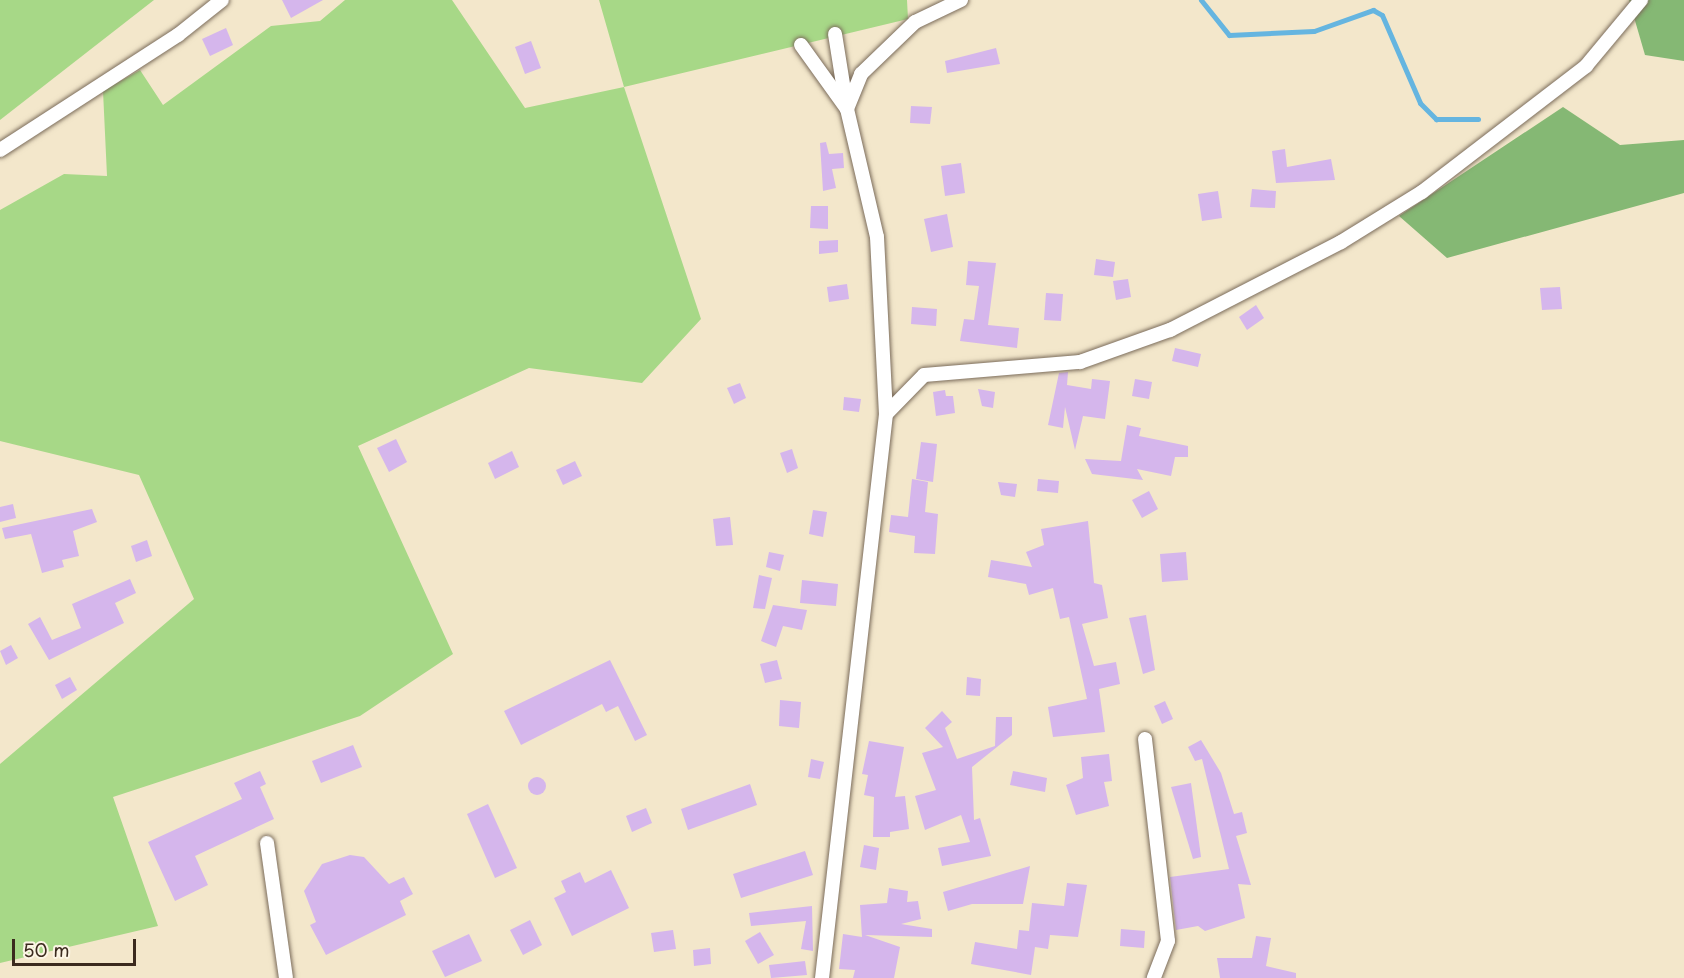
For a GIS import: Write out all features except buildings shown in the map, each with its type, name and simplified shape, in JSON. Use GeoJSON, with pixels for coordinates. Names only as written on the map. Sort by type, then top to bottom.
{"type":"FeatureCollection","features":[{"type":"Feature","properties":{"kind":"street"},"geometry":{"type":"LineString","coordinates":[[0,150],[178,35],[222,0]]}},
{"type":"Feature","properties":{"kind":"street"},"geometry":{"type":"LineString","coordinates":[[847,109],[861,74],[915,22],[961,0]]}},
{"type":"Feature","properties":{"kind":"street"},"geometry":{"type":"LineString","coordinates":[[886,414],[924,375],[1080,362],[1170,330],[1341,242],[1422,192],[1586,66],[1641,0]]}},
{"type":"Feature","properties":{"kind":"street"},"geometry":{"type":"LineString","coordinates":[[822,978],[886,414],[877,237],[847,109],[835,34]]}},
{"type":"Feature","properties":{"kind":"street"},"geometry":{"type":"LineString","coordinates":[[801,45],[847,109]]}},
{"type":"Feature","properties":{"kind":"street"},"geometry":{"type":"LineString","coordinates":[[1145,739],[1168,941],[1154,978]]}},
{"type":"Feature","properties":{"kind":"street"},"geometry":{"type":"LineString","coordinates":[[267,843],[286,978]]}},
{"type":"Feature","properties":{"kind":"green space"},"geometry":{"type":"Polygon","coordinates":[[[0,0],[154,0],[0,120],[0,0]]]}},
{"type":"Feature","properties":{"kind":"green space"},"geometry":{"type":"Polygon","coordinates":[[[345,0],[452,0],[525,108],[624,87],[701,319],[642,383],[529,368],[358,446],[453,654],[360,716],[113,797],[158,926],[0,963],[0,764],[194,599],[139,475],[0,441],[0,210],[64,174],[107,176],[103,91],[140,70],[163,105],[271,26],[320,21],[345,0]]]}},
{"type":"Feature","properties":{"kind":"green space"},"geometry":{"type":"Polygon","coordinates":[[[599,0],[907,0],[908,19],[624,87],[599,0]]]}},
{"type":"Feature","properties":{"kind":"green space"},"geometry":{"type":"Polygon","coordinates":[[[1629,0],[1684,0],[1684,61],[1645,55],[1629,0]]]}},
{"type":"Feature","properties":{"kind":"green space"},"geometry":{"type":"Polygon","coordinates":[[[1563,107],[1620,145],[1684,140],[1684,193],[1447,258],[1399,216],[1563,107]]]}},
{"type":"Feature","properties":{"kind":"waterway"},"geometry":{"type":"LineString","coordinates":[[1201,0],[1229,35],[1314,31],[1373,10],[1382,15],[1420,103],[1436,119],[1478,119]]}}]}
